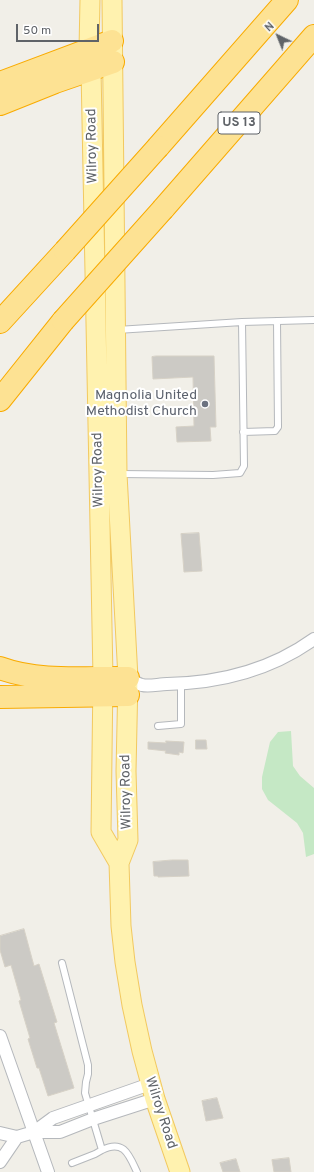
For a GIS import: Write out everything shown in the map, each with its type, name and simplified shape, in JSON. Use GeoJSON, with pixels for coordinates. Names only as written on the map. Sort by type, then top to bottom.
{"type":"FeatureCollection","features":[{"type":"Feature","properties":{"kind":"highway"},"geometry":{"type":"LineString","coordinates":[[0,322],[158,147],[287,0]]}},
{"type":"Feature","properties":{"kind":"highway","name":"US 13"},"geometry":{"type":"LineString","coordinates":[[0,387],[63,321],[314,36]]}},
{"type":"Feature","properties":{"kind":"highway"},"geometry":{"type":"LineString","coordinates":[[0,104],[90,59],[112,41]]}},
{"type":"Feature","properties":{"kind":"highway"},"geometry":{"type":"LineString","coordinates":[[0,82],[90,59],[113,62]]}},
{"type":"Feature","properties":{"kind":"highway"},"geometry":{"type":"LineString","coordinates":[[0,305],[33,275],[65,251]]}},
{"type":"Feature","properties":{"kind":"highway"},"geometry":{"type":"LineString","coordinates":[[0,400],[63,321]]}},
{"type":"Feature","properties":{"kind":"highway"},"geometry":{"type":"LineString","coordinates":[[0,668],[19,674],[103,686]]}},
{"type":"Feature","properties":{"kind":"highway"},"geometry":{"type":"LineString","coordinates":[[0,697],[103,686],[133,686]]}},
{"type":"Feature","properties":{"kind":"main road","name":"Wilroy Road"},"geometry":{"type":"LineString","coordinates":[[90,0],[103,686],[101,832],[120,863]]}},
{"type":"Feature","properties":{"kind":"main road","name":"Wilroy Road"},"geometry":{"type":"LineString","coordinates":[[112,0],[117,474],[133,686],[126,771],[128,840],[120,863],[121,926],[132,1005],[142,1051],[153,1092],[180,1172]]}},
{"type":"Feature","properties":{"kind":"street"},"geometry":{"type":"LineString","coordinates":[[133,686],[181,684],[223,679],[269,665],[314,639]]}},
{"type":"Feature","properties":{"kind":"street"},"geometry":{"type":"LineString","coordinates":[[0,1036],[48,1172]]}},
{"type":"Feature","properties":{"kind":"street"},"geometry":{"type":"LineString","coordinates":[[34,1132],[53,1118],[88,1106],[153,1092]]}},
{"type":"Feature","properties":{"kind":"street"},"geometry":{"type":"LineString","coordinates":[[0,1133],[17,1137],[34,1132],[60,1132],[153,1092]]}},
{"type":"Feature","properties":{"kind":"street"},"geometry":{"type":"LineString","coordinates":[[0,1162],[17,1137]]}},
{"type":"Feature","properties":{"kind":"lane"},"geometry":{"type":"LineString","coordinates":[[116,330],[242,322],[314,320]]}},
{"type":"Feature","properties":{"kind":"lane"},"geometry":{"type":"LineString","coordinates":[[243,432],[275,431],[278,427],[277,321]]}},
{"type":"Feature","properties":{"kind":"lane"},"geometry":{"type":"LineString","coordinates":[[117,474],[213,475],[240,473],[244,466],[242,322]]}},
{"type":"Feature","properties":{"kind":"lane"},"geometry":{"type":"LineString","coordinates":[[158,726],[181,724],[181,684]]}},
{"type":"Feature","properties":{"kind":"lane"},"geometry":{"type":"LineString","coordinates":[[62,963],[88,1065],[85,1093],[102,1150]]}},
{"type":"Feature","properties":{"kind":"lane"},"geometry":{"type":"LineString","coordinates":[[72,1163],[108,1147],[120,1147],[130,1156],[137,1172]]}},
{"type":"Feature","properties":{"kind":"green space"},"geometry":{"type":"Polygon","coordinates":[[[291,731],[293,766],[300,776],[314,788],[314,854],[306,857],[303,833],[297,823],[268,800],[262,789],[262,777],[270,742],[278,732],[291,731]]]}},
{"type":"Feature","properties":{"kind":"building","name":"Magnolia United Methodist Church"},"geometry":{"type":"Polygon","coordinates":[[[214,356],[216,427],[210,427],[211,441],[177,442],[176,427],[194,426],[193,377],[153,379],[152,357],[214,356]]]}},
{"type":"Feature","properties":{"kind":"building"},"geometry":{"type":"Polygon","coordinates":[[[199,533],[202,571],[184,572],[181,534],[199,533]]]}},
{"type":"Feature","properties":{"kind":"building"},"geometry":{"type":"Polygon","coordinates":[[[196,740],[206,740],[207,749],[196,749],[196,740]]]}},
{"type":"Feature","properties":{"kind":"building"},"geometry":{"type":"Polygon","coordinates":[[[166,741],[184,742],[183,753],[179,752],[179,755],[165,753],[166,751],[148,749],[148,742],[166,743],[166,741]]]}},
{"type":"Feature","properties":{"kind":"building"},"geometry":{"type":"Polygon","coordinates":[[[188,860],[189,876],[154,876],[153,862],[188,860]]]}},
{"type":"Feature","properties":{"kind":"building"},"geometry":{"type":"Polygon","coordinates":[[[24,929],[34,966],[39,964],[57,1022],[54,1023],[74,1088],[48,1096],[28,1039],[30,1038],[19,1001],[21,1000],[11,965],[5,967],[0,950],[0,936],[24,929]]]}},
{"type":"Feature","properties":{"kind":"building"},"geometry":{"type":"Polygon","coordinates":[[[217,1098],[223,1118],[206,1121],[202,1101],[217,1098]]]}},
{"type":"Feature","properties":{"kind":"building"},"geometry":{"type":"Polygon","coordinates":[[[289,1158],[291,1172],[274,1172],[272,1160],[289,1158]]]}},
{"type":"Feature","properties":{"kind":"building"},"geometry":{"type":"Polygon","coordinates":[[[236,1159],[240,1172],[223,1172],[220,1163],[236,1159]]]}},
{"type":"Feature","properties":{"kind":"place","name":"Magnolia United Methodist Church"},"geometry":{"type":"Point","coordinates":[205,404]}}]}
